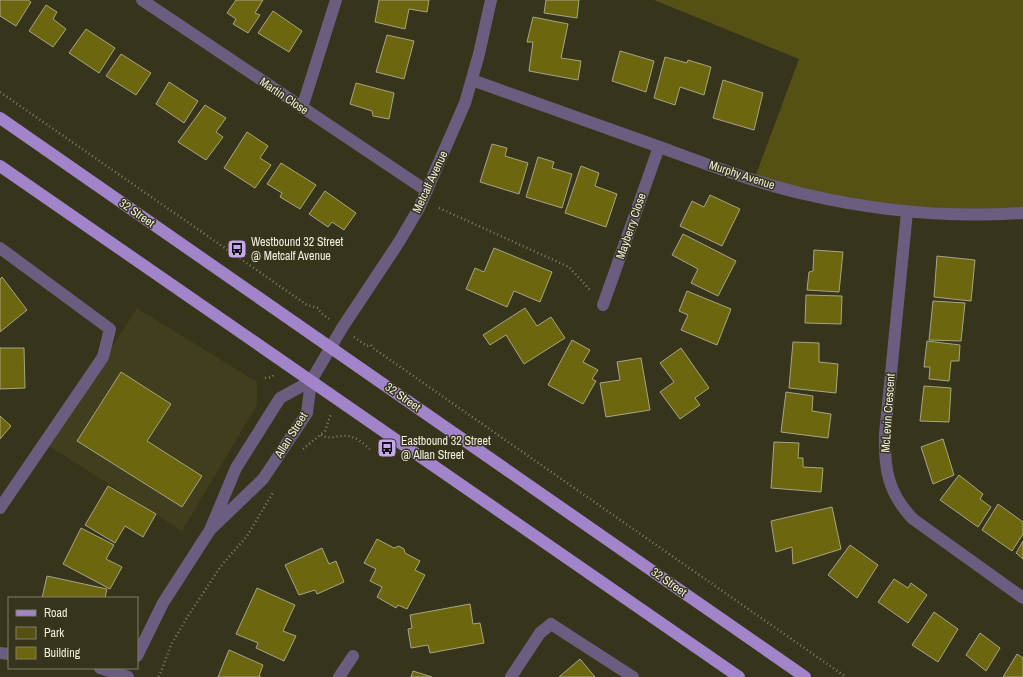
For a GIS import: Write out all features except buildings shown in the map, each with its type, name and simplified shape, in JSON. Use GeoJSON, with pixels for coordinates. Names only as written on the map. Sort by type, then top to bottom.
{"type":"FeatureCollection","features":[{"type":"Feature","properties":{"kind":"main road","name":"32 Street"},"geometry":{"type":"LineString","coordinates":[[0,118],[806,677]]}},
{"type":"Feature","properties":{"kind":"main road"},"geometry":{"type":"LineString","coordinates":[[0,166],[740,677]]}},
{"type":"Feature","properties":{"kind":"street","name":"Martin Close"},"geometry":{"type":"LineString","coordinates":[[143,0],[427,192]]}},
{"type":"Feature","properties":{"kind":"street"},"geometry":{"type":"LineString","coordinates":[[302,108],[336,0]]}},
{"type":"Feature","properties":{"kind":"street","name":"Metcalf Avenue"},"geometry":{"type":"LineString","coordinates":[[311,381],[331,347],[399,242],[427,192],[460,114],[472,80],[491,0]]}},
{"type":"Feature","properties":{"kind":"street","name":"Murphy Avenue"},"geometry":{"type":"LineString","coordinates":[[472,80],[740,175],[803,194],[851,204],[907,212],[967,215],[1023,213]]}},
{"type":"Feature","properties":{"kind":"street","name":"Mayberry Close"},"geometry":{"type":"LineString","coordinates":[[603,305],[659,147]]}},
{"type":"Feature","properties":{"kind":"street","name":"McLevin Crescent"},"geometry":{"type":"LineString","coordinates":[[907,212],[885,434],[885,459],[888,479],[901,508],[913,520],[1023,598]]}},
{"type":"Feature","properties":{"kind":"street"},"geometry":{"type":"LineString","coordinates":[[0,248],[110,329],[103,357],[0,508]]}},
{"type":"Feature","properties":{"kind":"street","name":"Allan Street"},"geometry":{"type":"LineString","coordinates":[[138,654],[163,603],[210,530],[236,468],[280,398],[311,381]]}},
{"type":"Feature","properties":{"kind":"street","name":"Allan Street"},"geometry":{"type":"LineString","coordinates":[[210,530],[263,479],[307,413],[311,381]]}},
{"type":"Feature","properties":{"kind":"street"},"geometry":{"type":"LineString","coordinates":[[511,677],[540,633],[551,624],[632,677]]}},
{"type":"Feature","properties":{"kind":"street"},"geometry":{"type":"LineString","coordinates":[[338,677],[353,656]]}},
{"type":"Feature","properties":{"kind":"street"},"geometry":{"type":"LineString","coordinates":[[103,669],[128,677]]}},
{"type":"Feature","properties":{"kind":"path"},"geometry":{"type":"LineString","coordinates":[[0,92],[300,300],[311,307],[318,308],[320,312],[307,330]]}},
{"type":"Feature","properties":{"kind":"path"},"geometry":{"type":"LineString","coordinates":[[439,208],[569,267],[603,305]]}},
{"type":"Feature","properties":{"kind":"path"},"geometry":{"type":"LineString","coordinates":[[357,365],[367,346],[371,345],[373,348],[846,677]]}},
{"type":"Feature","properties":{"kind":"path"},"geometry":{"type":"LineString","coordinates":[[265,378],[272,377],[284,362]]}},
{"type":"Feature","properties":{"kind":"path"},"geometry":{"type":"LineString","coordinates":[[301,453],[325,431],[329,417],[338,400]]}},
{"type":"Feature","properties":{"kind":"path"},"geometry":{"type":"LineString","coordinates":[[321,435],[326,438],[346,436],[352,437],[371,450]]}},
{"type":"Feature","properties":{"kind":"path"},"geometry":{"type":"LineString","coordinates":[[159,677],[171,645],[188,616],[221,566],[247,536],[276,487]]}},
{"type":"Feature","properties":{"kind":"shaded area"},"geometry":{"type":"Polygon","coordinates":[[[137,308],[257,382],[257,405],[182,531],[49,446],[137,308]]]}},
{"type":"Feature","properties":{"kind":"green space"},"geometry":{"type":"Polygon","coordinates":[[[654,0],[1023,0],[1023,213],[937,214],[754,180],[799,59],[654,0]]]}},
{"type":"Feature","properties":{"kind":"place","name":"Westbound 32 Street @ Metcalf Avenue"},"geometry":{"type":"Point","coordinates":[237,249]}},
{"type":"Feature","properties":{"kind":"place","name":"Eastbound 32 Street @ Allan Street"},"geometry":{"type":"Point","coordinates":[387,448]}}]}
